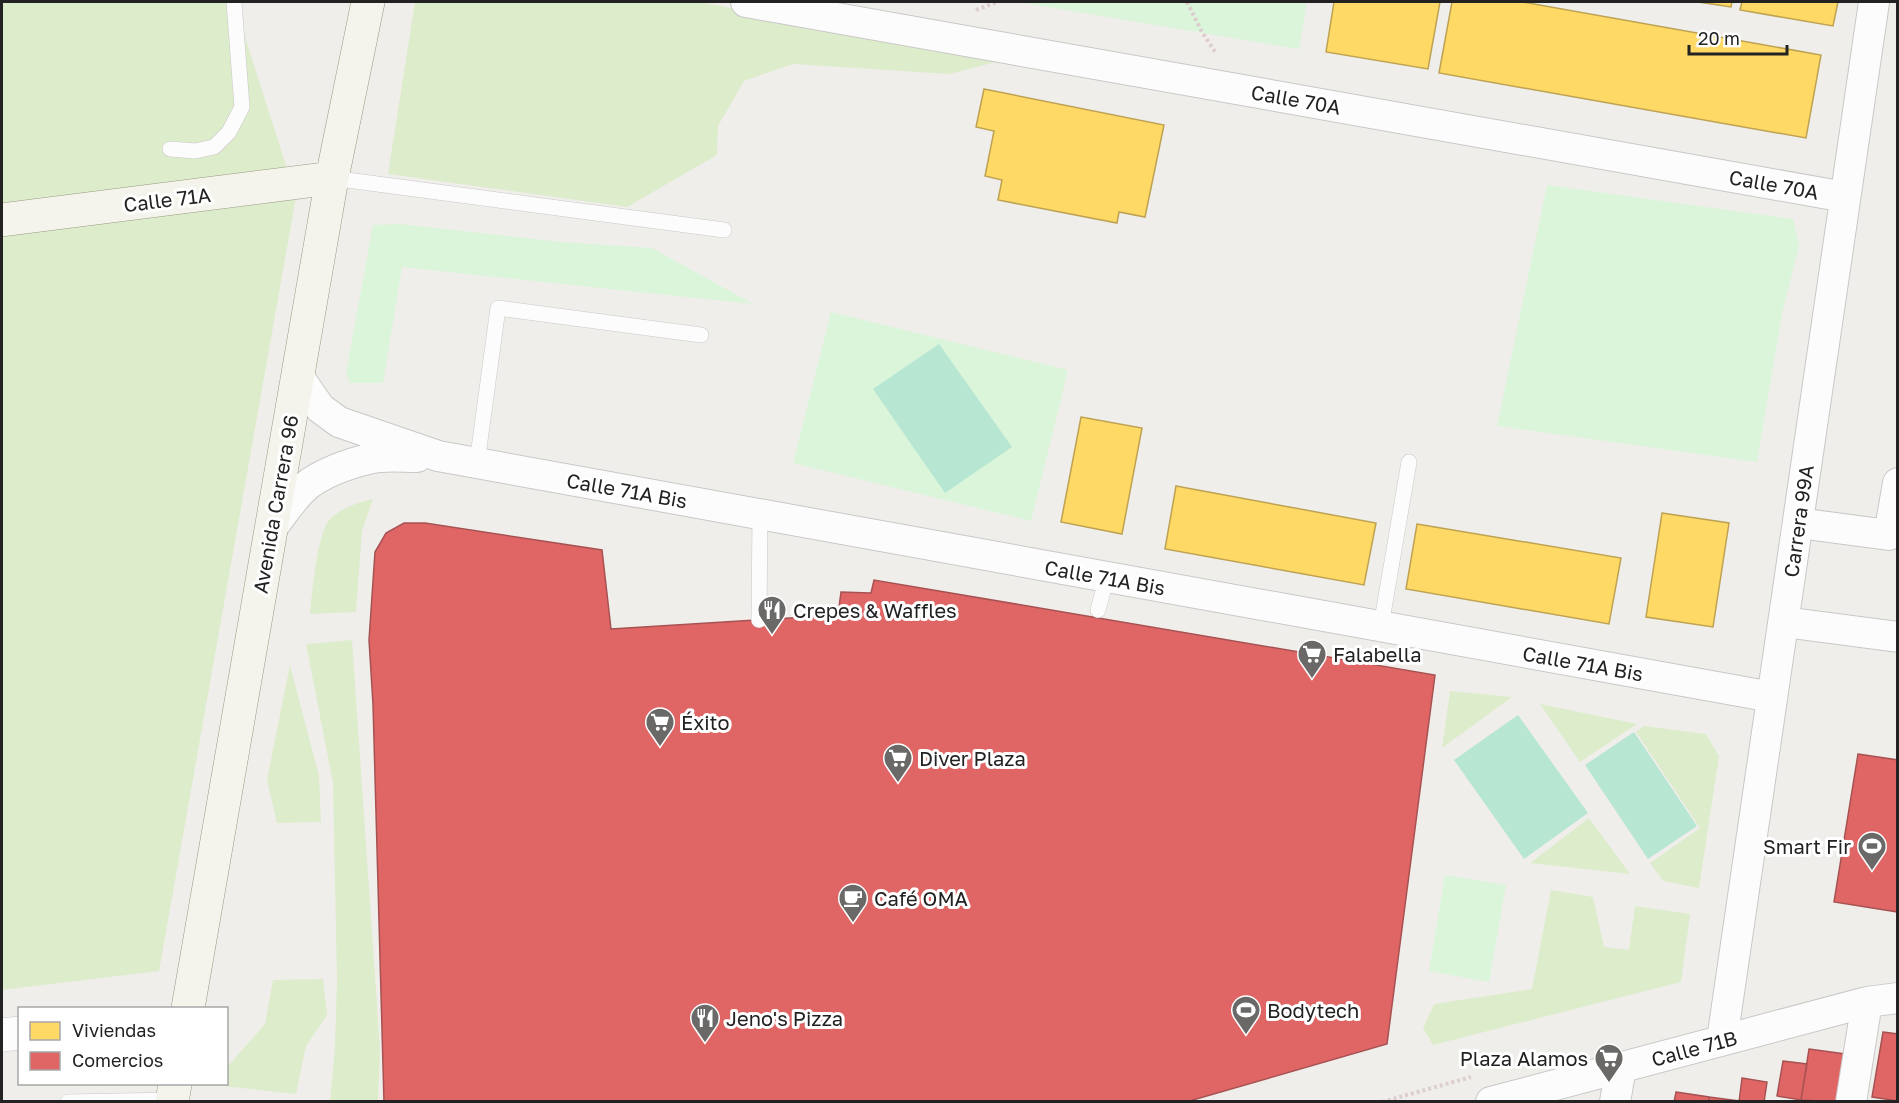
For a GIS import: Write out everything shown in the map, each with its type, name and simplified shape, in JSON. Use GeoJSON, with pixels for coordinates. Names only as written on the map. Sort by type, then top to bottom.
{"type":"FeatureCollection","features":[{"type":"Feature","properties":{"kind":"main road","name":"Avenida Carrera 96"},"geometry":{"type":"LineString","coordinates":[[188,1007],[332,178],[368,2]]}},
{"type":"Feature","properties":{"kind":"main road","name":"Calle 71A"},"geometry":{"type":"LineString","coordinates":[[2,220],[332,178]]}},
{"type":"Feature","properties":{"kind":"street","name":"Calle 70A"},"geometry":{"type":"LineString","coordinates":[[746,2],[1845,197]]}},
{"type":"Feature","properties":{"kind":"street","name":"Carrera 99A"},"geometry":{"type":"LineString","coordinates":[[1722,1040],[1874,2]]}},
{"type":"Feature","properties":{"kind":"street","name":"Calle 71A Bis"},"geometry":{"type":"LineString","coordinates":[[298,376],[320,408],[339,422],[438,456],[1772,697]]}},
{"type":"Feature","properties":{"kind":"street","name":"Calle 71A Bis"},"geometry":{"type":"LineString","coordinates":[[271,529],[309,484],[326,475],[379,457],[438,456]]}},
{"type":"Feature","properties":{"kind":"street"},"geometry":{"type":"LineString","coordinates":[[1798,523],[1893,536],[1898,483]]}},
{"type":"Feature","properties":{"kind":"street"},"geometry":{"type":"LineString","coordinates":[[1784,622],[1898,637]]}},
{"type":"Feature","properties":{"kind":"street","name":"Calle 71B"},"geometry":{"type":"LineString","coordinates":[[1491,1101],[1867,1002],[1898,998]]}},
{"type":"Feature","properties":{"kind":"street"},"geometry":{"type":"LineString","coordinates":[[1851,1101],[1867,1002]]}},
{"type":"Feature","properties":{"kind":"street"},"geometry":{"type":"LineString","coordinates":[[2,1035],[18,1034]]}},
{"type":"Feature","properties":{"kind":"street"},"geometry":{"type":"LineString","coordinates":[[1615,1101],[1621,1067]]}},
{"type":"Feature","properties":{"kind":"lane"},"geometry":{"type":"LineString","coordinates":[[170,149],[195,151],[214,147],[228,132],[242,107],[234,2]]}},
{"type":"Feature","properties":{"kind":"lane"},"geometry":{"type":"LineString","coordinates":[[332,178],[724,230]]}},
{"type":"Feature","properties":{"kind":"lane"},"geometry":{"type":"LineString","coordinates":[[477,463],[498,308],[701,335]]}},
{"type":"Feature","properties":{"kind":"lane"},"geometry":{"type":"LineString","coordinates":[[1381,626],[1409,462]]}},
{"type":"Feature","properties":{"kind":"lane"},"geometry":{"type":"LineString","coordinates":[[759,620],[760,514]]}},
{"type":"Feature","properties":{"kind":"lane"},"geometry":{"type":"LineString","coordinates":[[1098,610],[1107,577]]}},
{"type":"Feature","properties":{"kind":"lane"},"geometry":{"type":"LineString","coordinates":[[68,1101],[173,1095]]}},
{"type":"Feature","properties":{"kind":"path"},"geometry":{"type":"LineString","coordinates":[[1187,2],[1202,32],[1239,89]]}},
{"type":"Feature","properties":{"kind":"green space"},"geometry":{"type":"Polygon","coordinates":[[[2,2],[234,2],[296,197],[159,971],[2,990],[2,2]]]}},
{"type":"Feature","properties":{"kind":"green space"},"geometry":{"type":"Polygon","coordinates":[[[415,2],[700,2],[1004,60],[949,74],[793,64],[744,81],[718,126],[717,155],[627,207],[388,174],[415,2]]]}},
{"type":"Feature","properties":{"kind":"green space"},"geometry":{"type":"Polygon","coordinates":[[[1018,2],[1307,2],[1299,49],[1018,2]]]}},
{"type":"Feature","properties":{"kind":"green space"},"geometry":{"type":"Polygon","coordinates":[[[1547,185],[1793,219],[1799,246],[1782,314],[1757,462],[1497,426],[1547,185]]]}},
{"type":"Feature","properties":{"kind":"green space"},"geometry":{"type":"Polygon","coordinates":[[[400,224],[561,242],[652,248],[753,304],[402,267],[383,383],[350,383],[346,373],[373,225],[400,224]]]}},
{"type":"Feature","properties":{"kind":"green space"},"geometry":{"type":"Polygon","coordinates":[[[831,312],[1068,370],[1031,521],[793,463],[831,312]]]}},
{"type":"Feature","properties":{"kind":"green space"},"geometry":{"type":"Polygon","coordinates":[[[939,344],[1012,447],[945,493],[873,389],[939,344]]]}},
{"type":"Feature","properties":{"kind":"green space"},"geometry":{"type":"Polygon","coordinates":[[[373,499],[362,531],[356,612],[310,614],[316,563],[326,525],[340,511],[373,499]]]}},
{"type":"Feature","properties":{"kind":"green space"},"geometry":{"type":"Polygon","coordinates":[[[352,640],[380,1049],[378,1101],[330,1101],[335,1047],[337,980],[333,783],[306,644],[352,640]]]}},
{"type":"Feature","properties":{"kind":"green space"},"geometry":{"type":"Polygon","coordinates":[[[290,665],[319,776],[321,822],[277,823],[267,780],[290,665]]]}},
{"type":"Feature","properties":{"kind":"green space"},"geometry":{"type":"Polygon","coordinates":[[[1450,691],[1512,697],[1442,748],[1450,691]]]}},
{"type":"Feature","properties":{"kind":"green space"},"geometry":{"type":"Polygon","coordinates":[[[1540,704],[1637,724],[1580,762],[1540,704]]]}},
{"type":"Feature","properties":{"kind":"green space"},"geometry":{"type":"Polygon","coordinates":[[[1518,715],[1588,813],[1524,859],[1454,760],[1518,715]]]}},
{"type":"Feature","properties":{"kind":"green space"},"geometry":{"type":"Polygon","coordinates":[[[1644,726],[1706,734],[1719,756],[1699,888],[1663,881],[1650,863],[1700,828],[1636,732],[1644,726]]]}},
{"type":"Feature","properties":{"kind":"green space"},"geometry":{"type":"Polygon","coordinates":[[[1634,732],[1697,826],[1648,859],[1585,765],[1634,732]]]}},
{"type":"Feature","properties":{"kind":"green space"},"geometry":{"type":"Polygon","coordinates":[[[1589,818],[1630,874],[1530,863],[1589,818]]]}},
{"type":"Feature","properties":{"kind":"green space"},"geometry":{"type":"Polygon","coordinates":[[[1445,875],[1506,885],[1489,982],[1429,971],[1445,875]]]}},
{"type":"Feature","properties":{"kind":"green space"},"geometry":{"type":"Polygon","coordinates":[[[1551,890],[1593,897],[1604,947],[1629,950],[1635,906],[1690,914],[1681,982],[1433,1045],[1423,1028],[1434,1004],[1532,989],[1551,890]]]}},
{"type":"Feature","properties":{"kind":"green space"},"geometry":{"type":"Polygon","coordinates":[[[323,979],[327,1015],[306,1046],[296,1094],[214,1085],[228,1085],[228,1066],[265,1024],[273,980],[323,979]]]}},
{"type":"Feature","properties":{"kind":"building: Viviendas"},"geometry":{"type":"Polygon","coordinates":[[[1334,2],[1440,2],[1428,69],[1326,52],[1334,2]]]}},
{"type":"Feature","properties":{"kind":"building: Viviendas"},"geometry":{"type":"Polygon","coordinates":[[[1452,2],[1522,2],[1821,55],[1806,138],[1439,73],[1452,2]]]}},
{"type":"Feature","properties":{"kind":"building: Viviendas"},"geometry":{"type":"Polygon","coordinates":[[[1698,2],[1732,2],[1731,7],[1698,2]]]}},
{"type":"Feature","properties":{"kind":"building: Viviendas"},"geometry":{"type":"Polygon","coordinates":[[[1742,2],[1838,2],[1833,26],[1740,10],[1742,2]]]}},
{"type":"Feature","properties":{"kind":"building: Viviendas"},"geometry":{"type":"Polygon","coordinates":[[[984,89],[1164,125],[1145,217],[1119,212],[1117,223],[998,200],[1002,180],[985,176],[994,131],[976,127],[984,89]]]}},
{"type":"Feature","properties":{"kind":"building: Viviendas"},"geometry":{"type":"Polygon","coordinates":[[[1081,417],[1142,428],[1122,534],[1061,522],[1081,417]]]}},
{"type":"Feature","properties":{"kind":"building: Viviendas"},"geometry":{"type":"Polygon","coordinates":[[[1176,486],[1376,523],[1364,585],[1165,549],[1176,486]]]}},
{"type":"Feature","properties":{"kind":"building: Viviendas"},"geometry":{"type":"Polygon","coordinates":[[[1662,513],[1729,523],[1713,627],[1646,617],[1662,513]]]}},
{"type":"Feature","properties":{"kind":"building: Viviendas"},"geometry":{"type":"Polygon","coordinates":[[[1417,524],[1621,558],[1609,624],[1406,589],[1417,524]]]}},
{"type":"Feature","properties":{"kind":"building: Comercios","name":"Diver Plaza"},"geometry":{"type":"Polygon","coordinates":[[[404,523],[425,523],[602,550],[611,629],[838,615],[841,592],[871,593],[874,580],[1435,675],[1387,1044],[1186,1102],[384,1102],[373,704],[369,640],[375,552],[386,533],[404,523]]]}},
{"type":"Feature","properties":{"kind":"building: Comercios"},"geometry":{"type":"Polygon","coordinates":[[[1858,754],[1898,760],[1898,912],[1834,902],[1858,754]]]}},
{"type":"Feature","properties":{"kind":"building: Comercios"},"geometry":{"type":"Polygon","coordinates":[[[1883,1032],[1898,1034],[1898,1101],[1872,1097],[1883,1032]]]}},
{"type":"Feature","properties":{"kind":"building: Comercios"},"geometry":{"type":"Polygon","coordinates":[[[1809,1049],[1845,1054],[1837,1102],[1801,1100],[1809,1049]]]}},
{"type":"Feature","properties":{"kind":"building: Comercios"},"geometry":{"type":"Polygon","coordinates":[[[1783,1061],[1807,1064],[1801,1100],[1777,1096],[1783,1061]]]}},
{"type":"Feature","properties":{"kind":"building: Comercios"},"geometry":{"type":"Polygon","coordinates":[[[1742,1078],[1767,1082],[1764,1102],[1739,1102],[1742,1078]]]}},
{"type":"Feature","properties":{"kind":"building: Comercios"},"geometry":{"type":"Polygon","coordinates":[[[1676,1092],[1709,1097],[1709,1102],[1674,1102],[1676,1092]]]}},
{"type":"Feature","properties":{"kind":"building: Comercios"},"geometry":{"type":"Polygon","coordinates":[[[1709,1097],[1739,1101],[1739,1102],[1709,1102],[1709,1097]]]}},
{"type":"Feature","properties":{"kind":"place","name":"Crepes & Waffles"},"geometry":{"type":"Point","coordinates":[772,636]}},
{"type":"Feature","properties":{"kind":"place","name":"Falabella"},"geometry":{"type":"Point","coordinates":[1312,680]}},
{"type":"Feature","properties":{"kind":"place","name":"Éxito"},"geometry":{"type":"Point","coordinates":[660,748]}},
{"type":"Feature","properties":{"kind":"place","name":"Diver Plaza"},"geometry":{"type":"Point","coordinates":[898,784]}},
{"type":"Feature","properties":{"kind":"place","name":"Smart Fir"},"geometry":{"type":"Point","coordinates":[1872,872]}},
{"type":"Feature","properties":{"kind":"place","name":"Café OMA"},"geometry":{"type":"Point","coordinates":[853,924]}},
{"type":"Feature","properties":{"kind":"place","name":"Bodytech"},"geometry":{"type":"Point","coordinates":[1246,1036]}},
{"type":"Feature","properties":{"kind":"place","name":"Jeno's Pizza"},"geometry":{"type":"Point","coordinates":[705,1044]}},
{"type":"Feature","properties":{"kind":"place","name":"Plaza Alamos"},"geometry":{"type":"Point","coordinates":[1609,1084]}}]}
